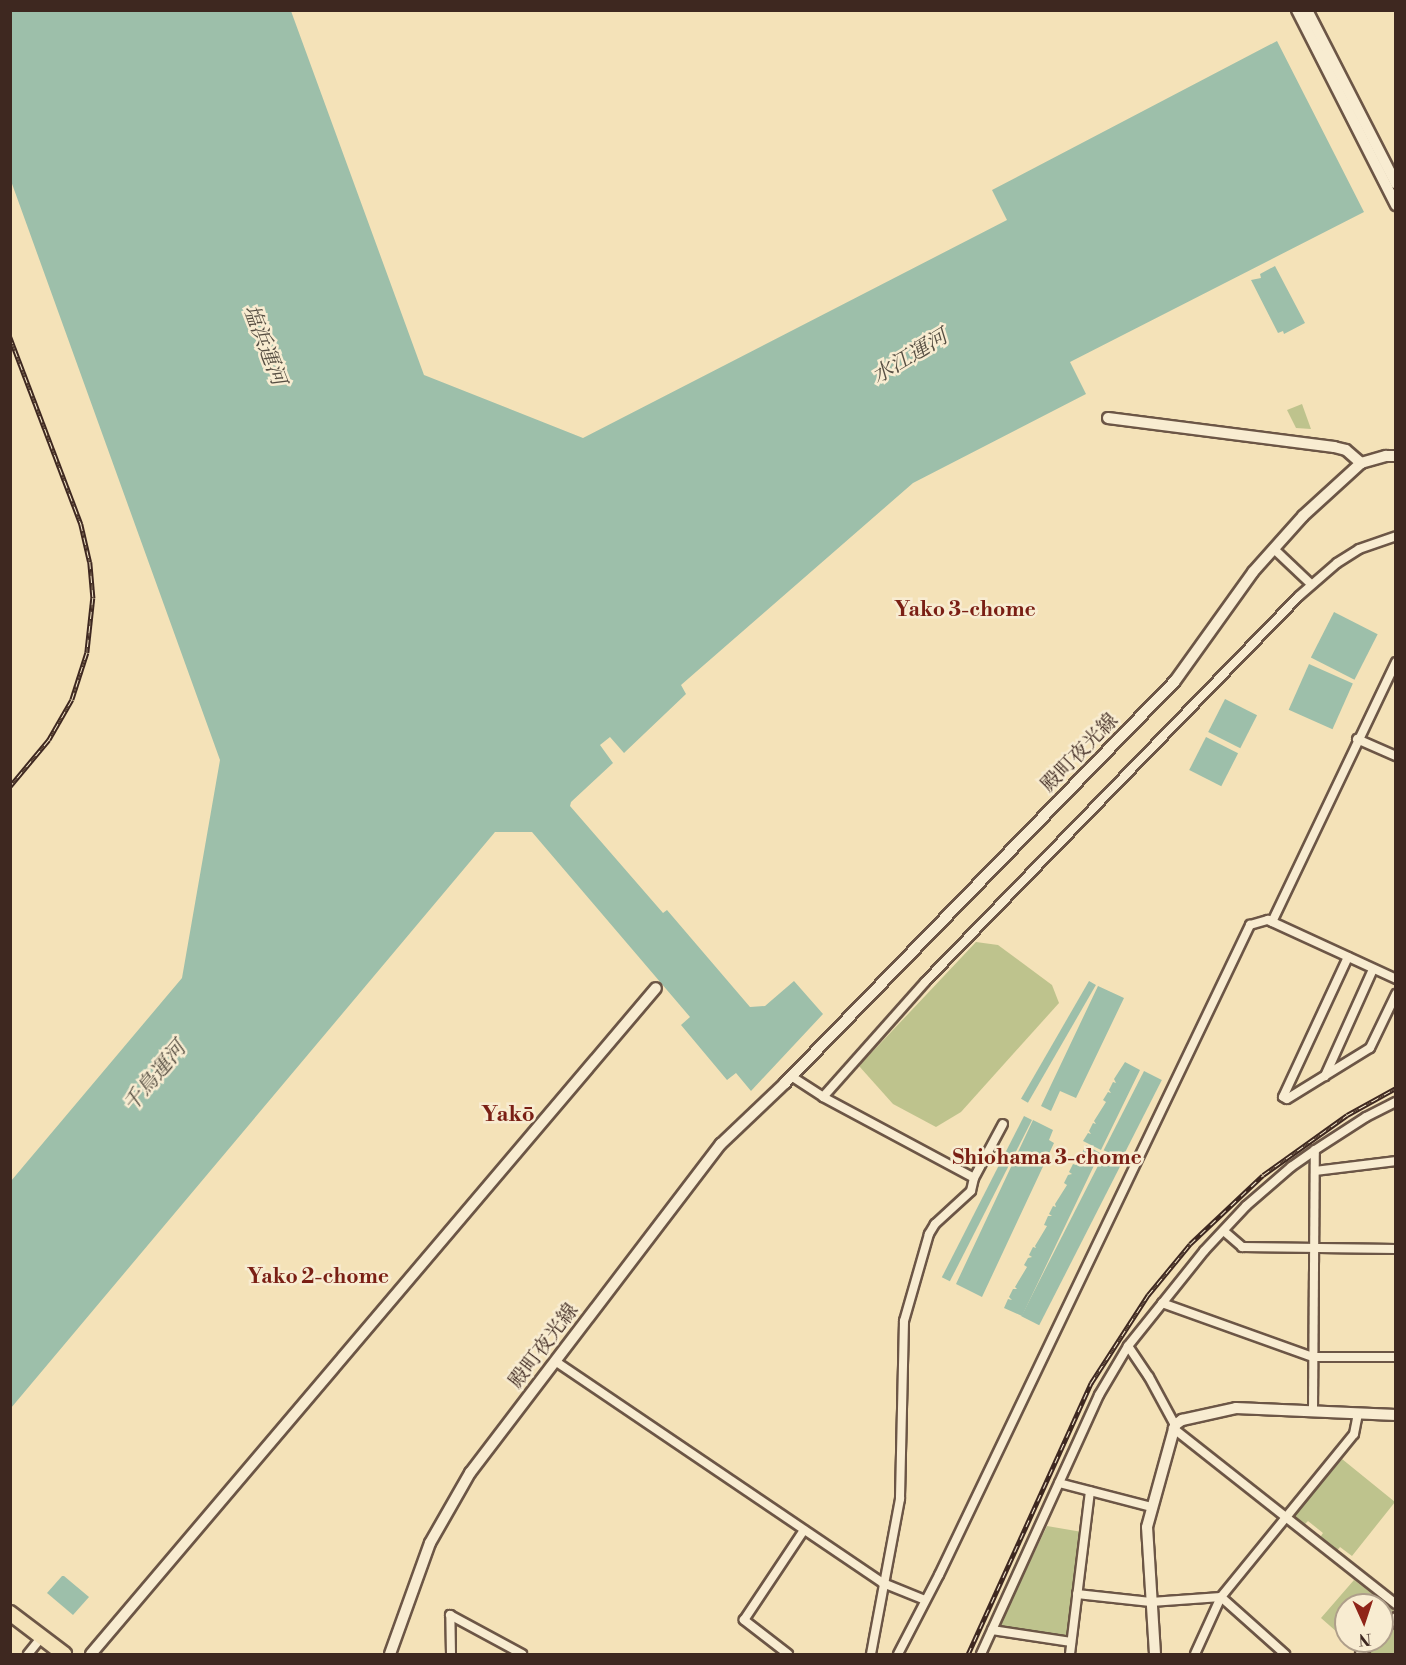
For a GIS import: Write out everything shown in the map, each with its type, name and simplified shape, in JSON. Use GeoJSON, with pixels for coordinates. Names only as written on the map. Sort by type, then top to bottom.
{"type":"FeatureCollection","features":[{"type":"Feature","properties":{"kind":"highway"},"geometry":{"type":"LineString","coordinates":[[10,1613],[40,1639],[64,1654]]}},
{"type":"Feature","properties":{"kind":"street"},"geometry":{"type":"LineString","coordinates":[[1297,10],[1395,205]]}},
{"type":"Feature","properties":{"kind":"street"},"geometry":{"type":"LineString","coordinates":[[1307,10],[1395,184]]}},
{"type":"Feature","properties":{"kind":"street"},"geometry":{"type":"LineString","coordinates":[[1108,418],[1334,447],[1346,450],[1361,463]]}},
{"type":"Feature","properties":{"kind":"street","name":"殿町夜光線"},"geometry":{"type":"LineString","coordinates":[[390,1654],[424,1557],[448,1509],[470,1473],[721,1144],[788,1080],[1175,681],[1253,573],[1303,516],[1361,463],[1386,456],[1395,456]]}},
{"type":"Feature","properties":{"kind":"street"},"geometry":{"type":"LineString","coordinates":[[823,1097],[924,982],[1311,584],[1359,549],[1395,536]]}},
{"type":"Feature","properties":{"kind":"street"},"geometry":{"type":"LineString","coordinates":[[1274,549],[1311,584]]}},
{"type":"Feature","properties":{"kind":"street"},"geometry":{"type":"LineString","coordinates":[[1272,921],[1395,662]]}},
{"type":"Feature","properties":{"kind":"street"},"geometry":{"type":"LineString","coordinates":[[1357,739],[1395,756]]}},
{"type":"Feature","properties":{"kind":"street"},"geometry":{"type":"LineString","coordinates":[[898,1654],[1250,925],[1272,921],[1395,979]]}},
{"type":"Feature","properties":{"kind":"street"},"geometry":{"type":"LineString","coordinates":[[1348,957],[1283,1097],[1287,1100],[1370,1048],[1395,994]]}},
{"type":"Feature","properties":{"kind":"street"},"geometry":{"type":"LineString","coordinates":[[1325,1076],[1373,969]]}},
{"type":"Feature","properties":{"kind":"street"},"geometry":{"type":"LineString","coordinates":[[91,1654],[656,988]]}},
{"type":"Feature","properties":{"kind":"street"},"geometry":{"type":"LineString","coordinates":[[788,1080],[974,1178]]}},
{"type":"Feature","properties":{"kind":"street"},"geometry":{"type":"LineString","coordinates":[[981,1654],[1099,1395],[1128,1346],[1204,1251],[1225,1232],[1246,1206],[1290,1167],[1366,1117],[1395,1102]]}},
{"type":"Feature","properties":{"kind":"street"},"geometry":{"type":"LineString","coordinates":[[872,1654],[900,1498],[904,1320],[929,1234],[935,1224],[970,1191],[974,1178],[1003,1124]]}},
{"type":"Feature","properties":{"kind":"street"},"geometry":{"type":"LineString","coordinates":[[1313,1411],[1315,1150]]}},
{"type":"Feature","properties":{"kind":"street"},"geometry":{"type":"LineString","coordinates":[[1315,1171],[1395,1161]]}},
{"type":"Feature","properties":{"kind":"street"},"geometry":{"type":"LineString","coordinates":[[1225,1232],[1242,1247],[1395,1249]]}},
{"type":"Feature","properties":{"kind":"street"},"geometry":{"type":"LineString","coordinates":[[1162,1303],[1313,1357],[1395,1357]]}},
{"type":"Feature","properties":{"kind":"street"},"geometry":{"type":"LineString","coordinates":[[1128,1346],[1149,1377],[1174,1426],[1286,1519],[1395,1604]]}},
{"type":"Feature","properties":{"kind":"street"},"geometry":{"type":"LineString","coordinates":[[555,1361],[883,1583],[926,1600]]}},
{"type":"Feature","properties":{"kind":"street"},"geometry":{"type":"LineString","coordinates":[[1155,1654],[1147,1527],[1174,1426],[1182,1420],[1233,1408],[1395,1415]]}},
{"type":"Feature","properties":{"kind":"street"},"geometry":{"type":"LineString","coordinates":[[1196,1654],[1221,1597],[1354,1434],[1358,1413]]}},
{"type":"Feature","properties":{"kind":"street"},"geometry":{"type":"LineString","coordinates":[[1059,1483],[1152,1507]]}},
{"type":"Feature","properties":{"kind":"street"},"geometry":{"type":"LineString","coordinates":[[1070,1654],[1090,1491]]}},
{"type":"Feature","properties":{"kind":"street"},"geometry":{"type":"LineString","coordinates":[[788,1654],[744,1620],[804,1530]]}},
{"type":"Feature","properties":{"kind":"street"},"geometry":{"type":"LineString","coordinates":[[1077,1594],[1152,1602],[1221,1597],[1285,1654]]}},
{"type":"Feature","properties":{"kind":"street"},"geometry":{"type":"LineString","coordinates":[[451,1654],[450,1615],[522,1654]]}},
{"type":"Feature","properties":{"kind":"street"},"geometry":{"type":"LineString","coordinates":[[992,1630],[1071,1642]]}},
{"type":"Feature","properties":{"kind":"street"},"geometry":{"type":"LineString","coordinates":[[28,1654],[40,1639]]}},
{"type":"Feature","properties":{"kind":"green space"},"geometry":{"type":"Polygon","coordinates":[[[1302,404],[1311,429],[1296,428],[1287,410],[1302,404]]]}},
{"type":"Feature","properties":{"kind":"green space"},"geometry":{"type":"Polygon","coordinates":[[[976,942],[998,945],[1052,985],[1059,1003],[961,1112],[936,1127],[893,1104],[859,1066],[976,942]]]}},
{"type":"Feature","properties":{"kind":"green space"},"geometry":{"type":"Polygon","coordinates":[[[1342,1459],[1395,1502],[1352,1556],[1340,1547],[1336,1552],[1319,1539],[1323,1533],[1308,1521],[1304,1525],[1293,1517],[1342,1459]]]}},
{"type":"Feature","properties":{"kind":"green space"},"geometry":{"type":"Polygon","coordinates":[[[1047,1526],[1082,1532],[1069,1634],[1064,1636],[1001,1628],[1000,1624],[1047,1526]]]}},
{"type":"Feature","properties":{"kind":"green space"},"geometry":{"type":"Polygon","coordinates":[[[1354,1580],[1371,1593],[1343,1593],[1354,1580]]]}},
{"type":"Feature","properties":{"kind":"green space"},"geometry":{"type":"Polygon","coordinates":[[[1334,1603],[1334,1629],[1321,1618],[1334,1603]]]}},
{"type":"Feature","properties":{"kind":"green space"},"geometry":{"type":"Polygon","coordinates":[[[1394,1624],[1395,1654],[1366,1654],[1394,1653],[1394,1624]]]}},
{"type":"Feature","properties":{"kind":"water"},"geometry":{"type":"Polygon","coordinates":[[[11,10],[291,11],[424,375],[583,438],[1007,220],[992,190],[1277,41],[1364,212],[1070,362],[1086,394],[913,483],[681,685],[686,694],[624,753],[610,737],[600,745],[613,763],[571,802],[570,806],[663,913],[667,910],[750,1007],[765,1006],[794,981],[823,1014],[751,1091],[736,1073],[727,1080],[681,1025],[690,1017],[532,832],[495,832],[11,1408],[11,1181],[182,978],[220,760],[11,181],[11,10]]]}},
{"type":"Feature","properties":{"kind":"water"},"geometry":{"type":"Polygon","coordinates":[[[1275,266],[1305,323],[1284,334],[1283,331],[1278,333],[1251,280],[1261,278],[1260,274],[1275,266]]]}},
{"type":"Feature","properties":{"kind":"water"},"geometry":{"type":"Polygon","coordinates":[[[1334,612],[1378,634],[1355,680],[1311,657],[1334,612]]]}},
{"type":"Feature","properties":{"kind":"water"},"geometry":{"type":"Polygon","coordinates":[[[1309,664],[1353,684],[1333,729],[1289,710],[1309,664]]]}},
{"type":"Feature","properties":{"kind":"water"},"geometry":{"type":"Polygon","coordinates":[[[1225,699],[1257,715],[1240,748],[1208,732],[1225,699]]]}},
{"type":"Feature","properties":{"kind":"water"},"geometry":{"type":"Polygon","coordinates":[[[1206,737],[1238,753],[1221,786],[1189,770],[1206,737]]]}},
{"type":"Feature","properties":{"kind":"water"},"geometry":{"type":"Polygon","coordinates":[[[1089,981],[1096,985],[1028,1103],[1021,1099],[1089,981]]]}},
{"type":"Feature","properties":{"kind":"water"},"geometry":{"type":"Polygon","coordinates":[[[1098,986],[1124,998],[1076,1098],[1060,1091],[1051,1111],[1041,1106],[1098,986]]]}},
{"type":"Feature","properties":{"kind":"water"},"geometry":{"type":"Polygon","coordinates":[[[1125,1062],[1140,1070],[1101,1150],[1083,1141],[1088,1133],[1091,1134],[1089,1131],[1093,1123],[1096,1124],[1094,1121],[1106,1102],[1103,1100],[1108,1092],[1111,1093],[1109,1090],[1113,1082],[1116,1083],[1114,1079],[1125,1062]]]}},
{"type":"Feature","properties":{"kind":"water"},"geometry":{"type":"Polygon","coordinates":[[[1144,1071],[1162,1080],[1121,1159],[1104,1150],[1144,1071]]]}},
{"type":"Feature","properties":{"kind":"water"},"geometry":{"type":"Polygon","coordinates":[[[1024,1116],[1032,1120],[950,1281],[942,1277],[1024,1116]]]}},
{"type":"Feature","properties":{"kind":"water"},"geometry":{"type":"Polygon","coordinates":[[[1033,1120],[1053,1130],[1049,1140],[1054,1143],[982,1297],[956,1284],[1033,1120]]]}},
{"type":"Feature","properties":{"kind":"water"},"geometry":{"type":"Polygon","coordinates":[[[1086,1145],[1100,1153],[1022,1316],[1004,1308],[1008,1299],[1012,1300],[1009,1297],[1013,1289],[1017,1289],[1015,1287],[1027,1267],[1024,1265],[1028,1258],[1032,1257],[1029,1255],[1033,1247],[1036,1248],[1047,1226],[1044,1225],[1048,1216],[1052,1216],[1049,1214],[1053,1206],[1056,1207],[1055,1204],[1067,1185],[1064,1183],[1068,1175],[1072,1174],[1069,1172],[1073,1164],[1076,1165],[1079,1154],[1081,1155],[1086,1145]]]}},
{"type":"Feature","properties":{"kind":"water"},"geometry":{"type":"Polygon","coordinates":[[[1104,1154],[1122,1163],[1039,1325],[1021,1316],[1104,1154]]]}},
{"type":"Feature","properties":{"kind":"water"},"geometry":{"type":"Polygon","coordinates":[[[62,1576],[89,1597],[73,1615],[47,1593],[62,1576]]]}},
{"type":"Feature","properties":{"kind":"railway"},"geometry":{"type":"LineString","coordinates":[[10,337],[81,524],[90,562],[93,598],[87,653],[72,700],[49,740],[10,787]]}},
{"type":"Feature","properties":{"kind":"railway"},"geometry":{"type":"LineString","coordinates":[[968,1654],[1091,1383],[1148,1295],[1190,1244],[1263,1175],[1347,1115],[1396,1088]]}},
{"type":"Feature","properties":{"kind":"district","name":"Yako 3-chome"},"geometry":{"type":"Point","coordinates":[965,610]}},
{"type":"Feature","properties":{"kind":"district","name":"Yakō"},"geometry":{"type":"Point","coordinates":[508,1115]}},
{"type":"Feature","properties":{"kind":"district","name":"Shiohama 3-chome"},"geometry":{"type":"Point","coordinates":[1047,1158]}},
{"type":"Feature","properties":{"kind":"district","name":"Yako 2-chome"},"geometry":{"type":"Point","coordinates":[318,1277]}},
{"type":"Feature","properties":{"kind":"water label","name":"塩浜運河"},"geometry":{"type":"Point","coordinates":[264,345]}},
{"type":"Feature","properties":{"kind":"water label","name":"水江運河"},"geometry":{"type":"Point","coordinates":[910,357]}},
{"type":"Feature","properties":{"kind":"water label","name":"千鳥運河"},"geometry":{"type":"Point","coordinates":[155,1077]}}]}
